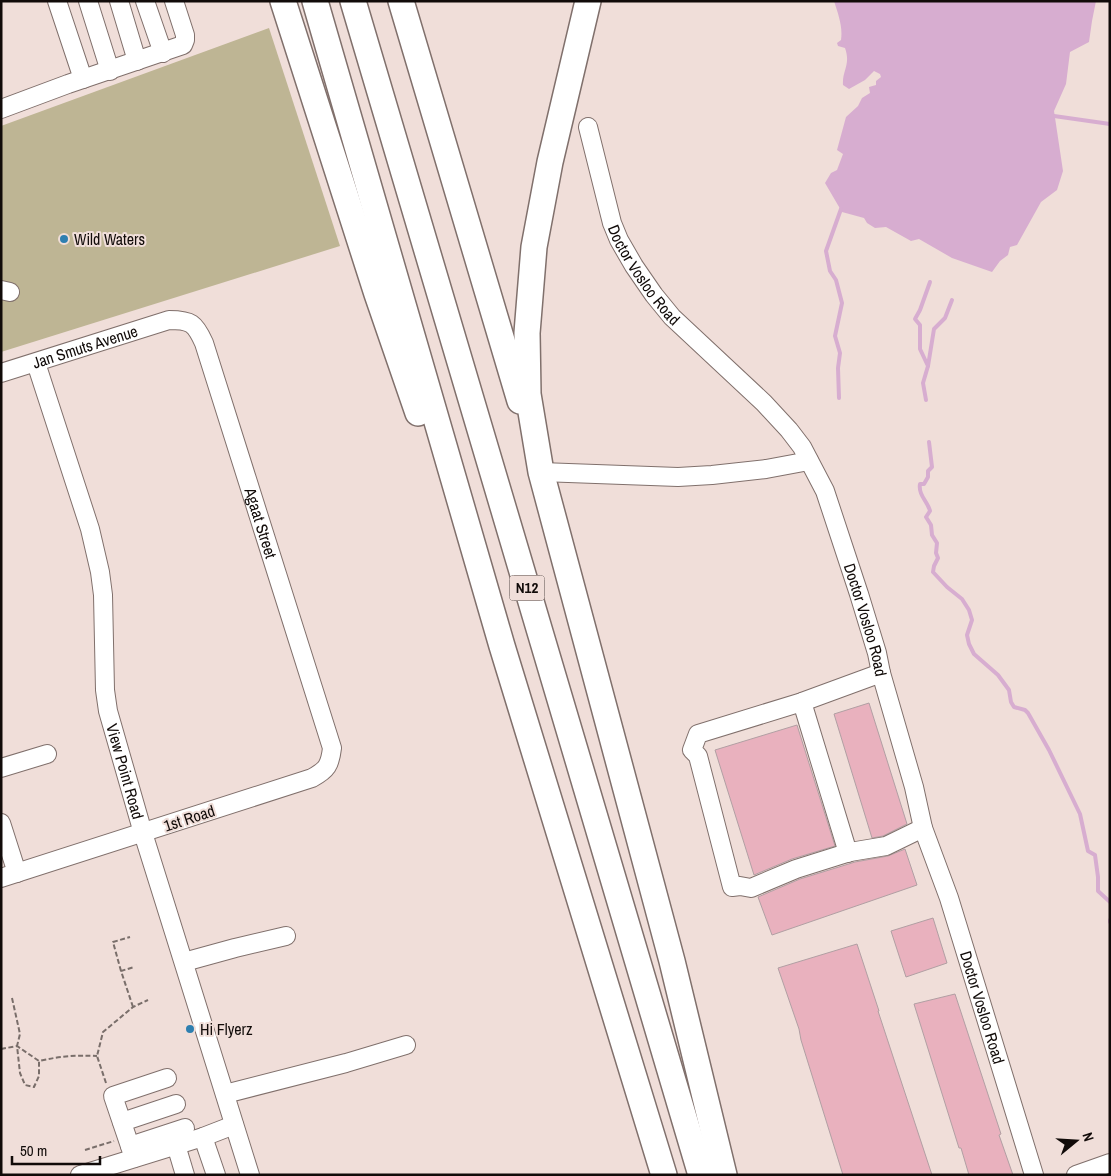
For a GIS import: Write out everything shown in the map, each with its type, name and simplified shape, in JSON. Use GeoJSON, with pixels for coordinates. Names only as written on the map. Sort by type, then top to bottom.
{"type":"FeatureCollection","features":[{"type":"Feature","properties":{"kind":"highway"},"geometry":{"type":"LineString","coordinates":[[284,1],[393,340],[502,646]]}},
{"type":"Feature","properties":{"kind":"highway","name":"N12"},"geometry":{"type":"LineString","coordinates":[[315,1],[502,646],[664,1175]]}},
{"type":"Feature","properties":{"kind":"highway","name":"N12"},"geometry":{"type":"LineString","coordinates":[[353,1],[701,1175]]}},
{"type":"Feature","properties":{"kind":"highway"},"geometry":{"type":"LineString","coordinates":[[401,1],[541,472],[672,961],[724,1175]]}},
{"type":"Feature","properties":{"kind":"highway"},"geometry":{"type":"LineString","coordinates":[[541,472],[528,394],[527,333],[534,247],[550,162],[588,1]]}},
{"type":"Feature","properties":{"kind":"street"},"geometry":{"type":"LineString","coordinates":[[57,1],[76,81]]}},
{"type":"Feature","properties":{"kind":"street"},"geometry":{"type":"LineString","coordinates":[[88,1],[110,70]]}},
{"type":"Feature","properties":{"kind":"street"},"geometry":{"type":"LineString","coordinates":[[119,1],[137,61]]}},
{"type":"Feature","properties":{"kind":"street"},"geometry":{"type":"LineString","coordinates":[[145,1],[163,53]]}},
{"type":"Feature","properties":{"kind":"street"},"geometry":{"type":"LineString","coordinates":[[1,109],[76,81],[183,45],[185,35],[174,1]]}},
{"type":"Feature","properties":{"kind":"street","name":"Doctor Vosloo Road"},"geometry":{"type":"LineString","coordinates":[[588,127],[612,223],[619,240],[634,266],[654,296],[672,317],[778,417],[802,447],[825,491],[877,653],[914,787],[941,896],[1034,1175]]}},
{"type":"Feature","properties":{"kind":"street","name":"Jan Smuts Avenue"},"geometry":{"type":"LineString","coordinates":[[1,374],[169,320]]}},
{"type":"Feature","properties":{"kind":"street","name":"Agaat Street"},"geometry":{"type":"LineString","coordinates":[[169,320],[182,320],[191,323],[199,331],[204,343],[332,748]]}},
{"type":"Feature","properties":{"kind":"street","name":"View Point Road"},"geometry":{"type":"LineString","coordinates":[[36,363],[96,552],[103,594],[105,682],[108,711],[143,833],[250,1175]]}},
{"type":"Feature","properties":{"kind":"street"},"geometry":{"type":"LineString","coordinates":[[541,472],[678,478],[766,469],[809,461]]}},
{"type":"Feature","properties":{"kind":"street"},"geometry":{"type":"LineString","coordinates":[[881,673],[802,702],[698,734],[692,750],[698,756],[732,887],[751,888],[796,869],[848,852],[886,846],[923,828]]}},
{"type":"Feature","properties":{"kind":"street"},"geometry":{"type":"LineString","coordinates":[[802,702],[848,852]]}},
{"type":"Feature","properties":{"kind":"street","name":"1st Road"},"geometry":{"type":"LineString","coordinates":[[9,876],[312,778],[322,773],[328,766],[331,760],[332,748]]}},
{"type":"Feature","properties":{"kind":"street"},"geometry":{"type":"LineString","coordinates":[[1,768],[47,754]]}},
{"type":"Feature","properties":{"kind":"street"},"geometry":{"type":"LineString","coordinates":[[1,823],[9,876]]}},
{"type":"Feature","properties":{"kind":"street"},"geometry":{"type":"LineString","coordinates":[[184,962],[286,936]]}},
{"type":"Feature","properties":{"kind":"street"},"geometry":{"type":"LineString","coordinates":[[225,1094],[346,1063],[406,1045]]}},
{"type":"Feature","properties":{"kind":"street"},"geometry":{"type":"LineString","coordinates":[[129,1141],[113,1096],[167,1078]]}},
{"type":"Feature","properties":{"kind":"street"},"geometry":{"type":"LineString","coordinates":[[80,1175],[129,1141],[176,1104]]}},
{"type":"Feature","properties":{"kind":"street"},"geometry":{"type":"LineString","coordinates":[[129,1141],[176,1145],[234,1125]]}},
{"type":"Feature","properties":{"kind":"street"},"geometry":{"type":"LineString","coordinates":[[129,1141],[185,1128]]}},
{"type":"Feature","properties":{"kind":"street"},"geometry":{"type":"LineString","coordinates":[[203,1137],[216,1175]]}},
{"type":"Feature","properties":{"kind":"street"},"geometry":{"type":"LineString","coordinates":[[176,1145],[185,1175]]}},
{"type":"Feature","properties":{"kind":"street"},"geometry":{"type":"LineString","coordinates":[[1076,1175],[1110,1163]]}},
{"type":"Feature","properties":{"kind":"path"},"geometry":{"type":"LineString","coordinates":[[130,937],[113,942],[133,1007]]}},
{"type":"Feature","properties":{"kind":"path"},"geometry":{"type":"LineString","coordinates":[[122,971],[134,967]]}},
{"type":"Feature","properties":{"kind":"path"},"geometry":{"type":"LineString","coordinates":[[12,998],[20,1034],[17,1046],[20,1073],[25,1085],[34,1086],[39,1076],[39,1061]]}},
{"type":"Feature","properties":{"kind":"path"},"geometry":{"type":"LineString","coordinates":[[113,1096],[108,1087],[98,1056],[103,1032],[133,1007],[148,1000]]}},
{"type":"Feature","properties":{"kind":"path"},"geometry":{"type":"LineString","coordinates":[[1,1049],[17,1046],[39,1061],[75,1054],[98,1056]]}},
{"type":"Feature","properties":{"kind":"path"},"geometry":{"type":"LineString","coordinates":[[86,1150],[129,1141]]}},
{"type":"Feature","properties":{"kind":"shaded area"},"geometry":{"type":"Polygon","coordinates":[[[834,1],[1096,1],[1089,42],[1070,52],[1066,84],[1054,111],[1063,171],[1057,190],[1041,202],[1017,245],[1010,247],[1008,255],[1000,261],[992,272],[952,258],[919,239],[911,241],[886,227],[875,228],[867,223],[864,218],[842,212],[825,183],[831,173],[837,170],[843,154],[837,150],[846,117],[858,106],[862,98],[870,93],[869,87],[876,85],[876,81],[881,77],[880,74],[874,71],[865,80],[849,89],[843,85],[847,54],[845,48],[838,46],[837,43],[841,40],[841,30],[834,1]]]}},
{"type":"Feature","properties":{"kind":"shaded area","name":"Wild Waters"},"geometry":{"type":"Polygon","coordinates":[[[269,28],[340,246],[1,352],[1,126],[269,28]]]}},
{"type":"Feature","properties":{"kind":"building"},"geometry":{"type":"Polygon","coordinates":[[[869,703],[907,824],[883,836],[872,838],[834,714],[869,703]]]}},
{"type":"Feature","properties":{"kind":"building"},"geometry":{"type":"Polygon","coordinates":[[[797,725],[835,846],[792,859],[754,875],[715,750],[797,725]]]}},
{"type":"Feature","properties":{"kind":"building"},"geometry":{"type":"Polygon","coordinates":[[[905,849],[917,885],[772,935],[758,897],[800,879],[855,862],[888,856],[905,849]]]}},
{"type":"Feature","properties":{"kind":"building"},"geometry":{"type":"Polygon","coordinates":[[[933,918],[947,963],[906,977],[891,931],[933,918]]]}},
{"type":"Feature","properties":{"kind":"building"},"geometry":{"type":"Polygon","coordinates":[[[857,944],[932,1175],[843,1175],[799,1029],[778,968],[857,944]]]}},
{"type":"Feature","properties":{"kind":"building"},"geometry":{"type":"Polygon","coordinates":[[[955,994],[1013,1175],[969,1175],[961,1148],[959,1148],[914,1004],[955,994]]]}},
{"type":"Feature","properties":{"kind":"waterway"},"geometry":{"type":"LineString","coordinates":[[1054,116],[1110,124]]}},
{"type":"Feature","properties":{"kind":"waterway"},"geometry":{"type":"LineString","coordinates":[[839,398],[838,368],[840,353],[835,336],[842,303],[836,280],[830,271],[826,251],[841,209]]}},
{"type":"Feature","properties":{"kind":"waterway"},"geometry":{"type":"LineString","coordinates":[[926,400],[923,383],[928,366],[920,349],[920,325],[915,319],[930,282]]}},
{"type":"Feature","properties":{"kind":"waterway"},"geometry":{"type":"LineString","coordinates":[[928,366],[934,329],[945,318],[952,300]]}},
{"type":"Feature","properties":{"kind":"waterway"},"geometry":{"type":"LineString","coordinates":[[929,442],[932,467],[928,471],[928,477],[924,484],[920,484],[920,488],[930,511],[926,517],[937,543],[936,553],[938,558],[933,572],[962,599],[969,610],[972,620],[967,635],[974,654],[998,675],[1009,690],[1014,707],[1025,710],[1028,713],[1049,750],[1080,814],[1088,851],[1095,855],[1098,891],[1110,902]]}},
{"type":"Feature","properties":{"kind":"place","name":"Wild Waters"},"geometry":{"type":"Point","coordinates":[64,239]}},
{"type":"Feature","properties":{"kind":"place","name":"Hi Flyerz"},"geometry":{"type":"Point","coordinates":[190,1029]}}]}
